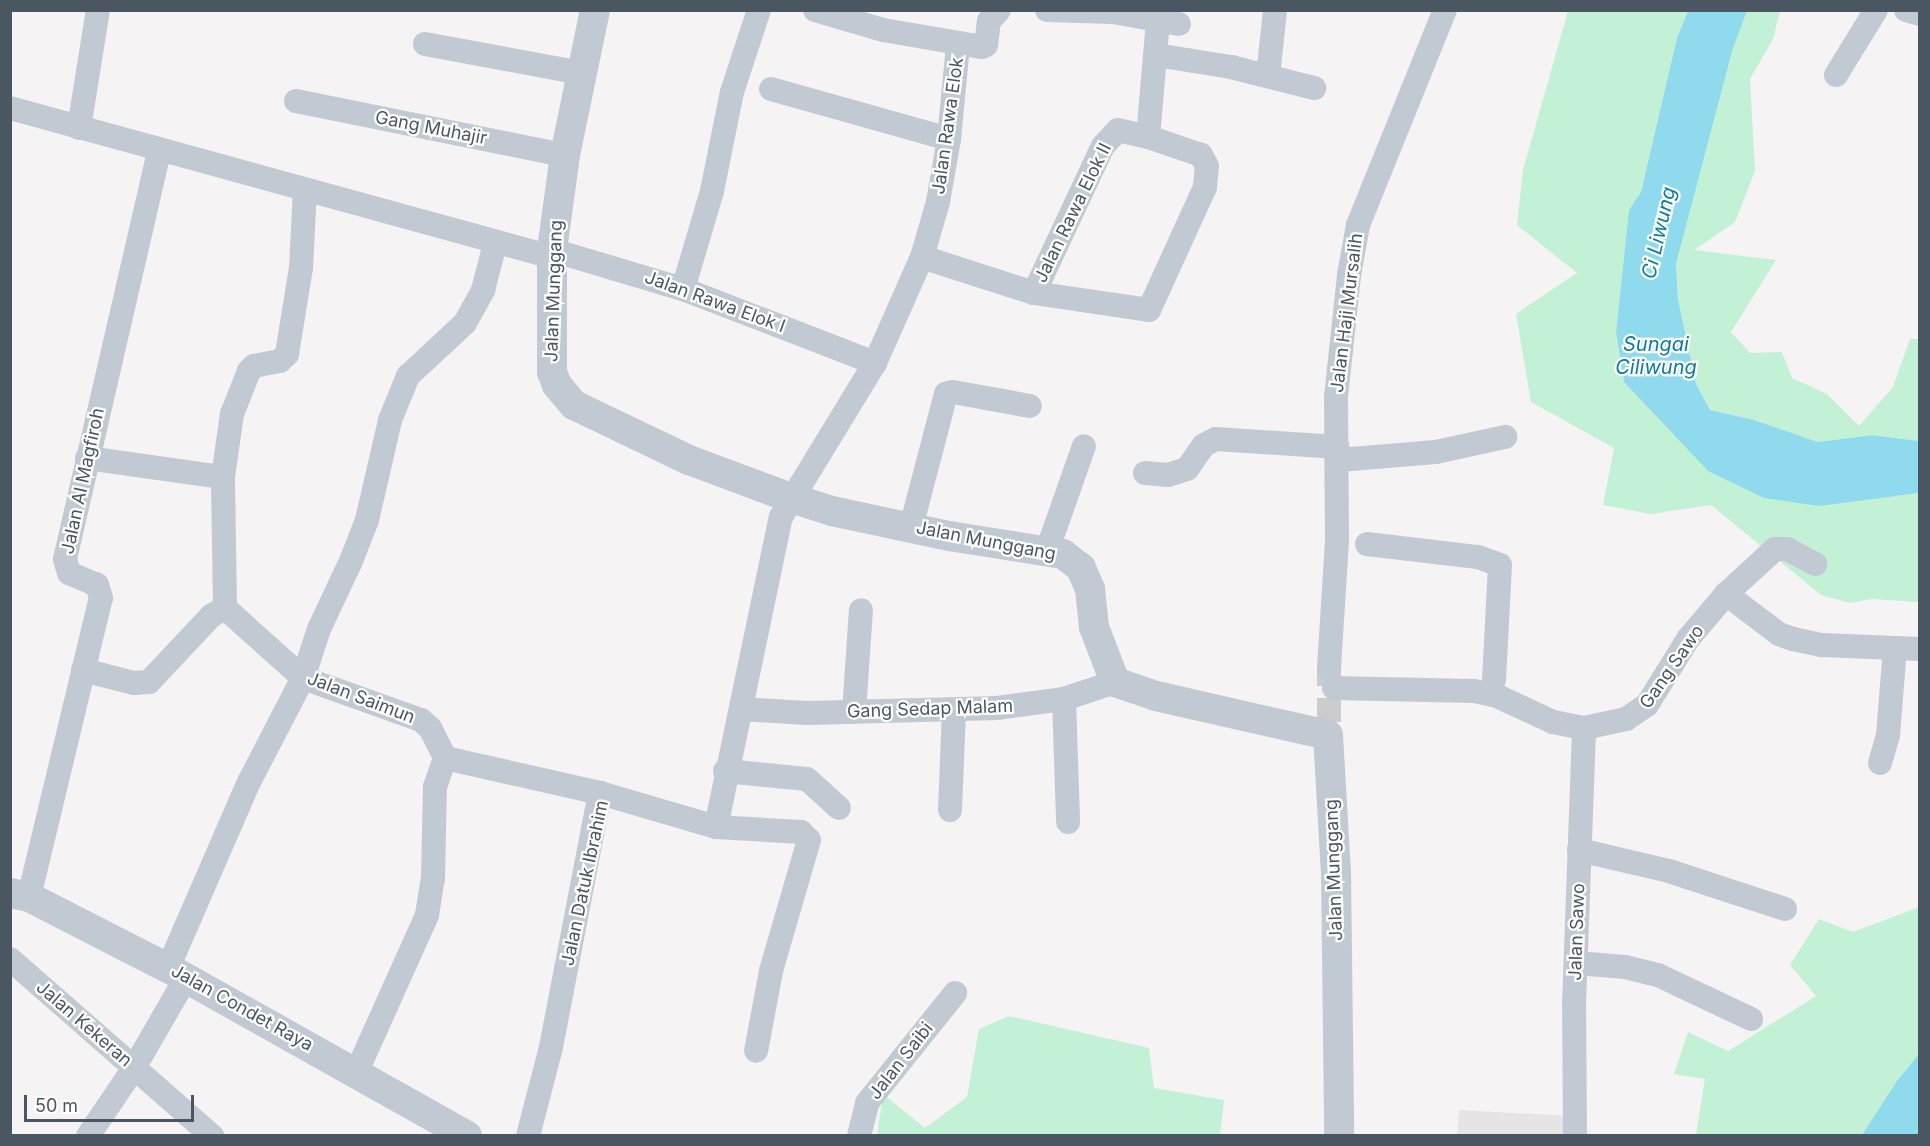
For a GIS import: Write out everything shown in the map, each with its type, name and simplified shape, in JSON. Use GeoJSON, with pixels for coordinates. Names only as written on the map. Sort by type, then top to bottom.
{"type":"FeatureCollection","features":[{"type":"Feature","properties":{"kind":"street"},"geometry":{"type":"LineString","coordinates":[[79,128],[98,10]]}},
{"type":"Feature","properties":{"kind":"street","name":"Jalan Munggang"},"geometry":{"type":"LineString","coordinates":[[595,10],[565,155],[552,254],[552,372],[574,405],[689,460],[791,498],[911,527],[1063,554],[1081,568],[1090,589],[1101,650],[1115,682],[1156,696],[1328,729],[1336,872],[1339,1136]]}},
{"type":"Feature","properties":{"kind":"street"},"geometry":{"type":"LineString","coordinates":[[684,289],[712,191],[732,92],[759,10]]}},
{"type":"Feature","properties":{"kind":"street","name":"Jalan Rawa Elok"},"geometry":{"type":"LineString","coordinates":[[791,498],[875,363],[922,257],[938,202],[949,138],[958,46],[815,10]]}},
{"type":"Feature","properties":{"kind":"street"},"geometry":{"type":"LineString","coordinates":[[958,46],[986,45],[989,21],[999,10]]}},
{"type":"Feature","properties":{"kind":"street"},"geometry":{"type":"LineString","coordinates":[[1034,293],[1149,310],[1205,187],[1207,166],[1201,155],[1148,137],[1173,18],[1113,12],[1047,10]]}},
{"type":"Feature","properties":{"kind":"street"},"geometry":{"type":"LineString","coordinates":[[1268,76],[1275,10]]}},
{"type":"Feature","properties":{"kind":"street","name":"Jalan Haji Mursalih"},"geometry":{"type":"LineString","coordinates":[[1332,678],[1353,543],[1339,454],[1338,375],[1358,225],[1445,10]]}},
{"type":"Feature","properties":{"kind":"street"},"geometry":{"type":"LineString","coordinates":[[1836,75],[1876,10]]}},
{"type":"Feature","properties":{"kind":"street"},"geometry":{"type":"LineString","coordinates":[[1906,10],[1920,14]]}},
{"type":"Feature","properties":{"kind":"street"},"geometry":{"type":"LineString","coordinates":[[425,44],[582,73]]}},
{"type":"Feature","properties":{"kind":"street"},"geometry":{"type":"LineString","coordinates":[[1164,56],[1268,76],[1314,88]]}},
{"type":"Feature","properties":{"kind":"street"},"geometry":{"type":"LineString","coordinates":[[771,88],[949,138]]}},
{"type":"Feature","properties":{"kind":"street","name":"Gang Muhajir"},"geometry":{"type":"LineString","coordinates":[[296,101],[565,155]]}},
{"type":"Feature","properties":{"kind":"street"},"geometry":{"type":"LineString","coordinates":[[11,109],[495,244],[552,254]]}},
{"type":"Feature","properties":{"kind":"street","name":"Jalan Rawa Elok II"},"geometry":{"type":"LineString","coordinates":[[922,257],[1034,293],[1106,141],[1118,130],[1148,137]]}},
{"type":"Feature","properties":{"kind":"street","name":"Jalan Al Magfiroh"},"geometry":{"type":"LineString","coordinates":[[20,895],[83,670],[101,594],[97,585],[71,575],[65,564],[87,458],[159,151]]}},
{"type":"Feature","properties":{"kind":"street"},"geometry":{"type":"LineString","coordinates":[[83,670],[134,683],[149,682],[211,616],[225,608],[227,585],[223,477],[232,414],[244,378],[254,366],[280,362],[287,354],[301,268],[305,190]]}},
{"type":"Feature","properties":{"kind":"street"},"geometry":{"type":"LineString","coordinates":[[88,1136],[134,1068],[177,973],[249,782],[303,678],[319,630],[367,520],[390,420],[408,376],[465,323],[483,290],[495,244]]}},
{"type":"Feature","properties":{"kind":"street","name":"Jalan Rawa Elok I"},"geometry":{"type":"LineString","coordinates":[[552,254],[684,289],[875,363]]}},
{"type":"Feature","properties":{"kind":"street"},"geometry":{"type":"LineString","coordinates":[[911,527],[946,394],[953,392],[1030,406]]}},
{"type":"Feature","properties":{"kind":"street"},"geometry":{"type":"LineString","coordinates":[[1145,473],[1168,475],[1187,469],[1204,445],[1216,439],[1339,454],[1436,452],[1504,437]]}},
{"type":"Feature","properties":{"kind":"street"},"geometry":{"type":"LineString","coordinates":[[1047,551],[1084,446]]}},
{"type":"Feature","properties":{"kind":"street"},"geometry":{"type":"LineString","coordinates":[[87,458],[223,477]]}},
{"type":"Feature","properties":{"kind":"street"},"geometry":{"type":"LineString","coordinates":[[716,827],[725,771],[741,709],[765,584],[781,517],[791,498]]}},
{"type":"Feature","properties":{"kind":"street"},"geometry":{"type":"LineString","coordinates":[[1353,543],[1478,557],[1500,565],[1494,680]]}},
{"type":"Feature","properties":{"kind":"street","name":"Gang Sawo"},"geometry":{"type":"LineString","coordinates":[[1332,678],[1497,696],[1553,722],[1584,728],[1639,714],[1688,639],[1726,594],[1775,549],[1787,549],[1815,564]]}},
{"type":"Feature","properties":{"kind":"street"},"geometry":{"type":"LineString","coordinates":[[1726,594],[1779,634],[1793,639],[1822,645],[1920,649]]}},
{"type":"Feature","properties":{"kind":"street","name":"Jalan Saimun"},"geometry":{"type":"LineString","coordinates":[[225,608],[263,638],[303,678],[421,720],[430,729],[445,758]]}},
{"type":"Feature","properties":{"kind":"street"},"geometry":{"type":"LineString","coordinates":[[855,712],[861,610]]}},
{"type":"Feature","properties":{"kind":"street"},"geometry":{"type":"LineString","coordinates":[[1880,763],[1888,735],[1896,648]]}},
{"type":"Feature","properties":{"kind":"street","name":"Gang Sedap Malam"},"geometry":{"type":"LineString","coordinates":[[741,709],[855,712],[954,711],[1064,699],[1115,682]]}},
{"type":"Feature","properties":{"kind":"street"},"geometry":{"type":"LineString","coordinates":[[1064,699],[1068,822]]}},
{"type":"Feature","properties":{"kind":"street"},"geometry":{"type":"LineString","coordinates":[[950,810],[954,711]]}},
{"type":"Feature","properties":{"kind":"street","name":"Jalan Sawo"},"geometry":{"type":"LineString","coordinates":[[1575,1136],[1576,963],[1584,728]]}},
{"type":"Feature","properties":{"kind":"street"},"geometry":{"type":"LineString","coordinates":[[357,1071],[427,915],[433,879],[435,787],[445,758],[600,793]]}},
{"type":"Feature","properties":{"kind":"street"},"geometry":{"type":"LineString","coordinates":[[725,771],[807,779],[839,808]]}},
{"type":"Feature","properties":{"kind":"street","name":"Jalan Datuk Ibrahim"},"geometry":{"type":"LineString","coordinates":[[528,1136],[551,1047],[600,793],[716,827],[801,832],[809,840],[771,971],[756,1052]]}},
{"type":"Feature","properties":{"kind":"street"},"geometry":{"type":"LineString","coordinates":[[1580,850],[1669,871],[1785,909]]}},
{"type":"Feature","properties":{"kind":"street","name":"Jalan Condet Raya"},"geometry":{"type":"LineString","coordinates":[[20,895],[177,973],[357,1071],[467,1136]]}},
{"type":"Feature","properties":{"kind":"street","name":"Jalan Kekeran"},"geometry":{"type":"LineString","coordinates":[[10,959],[212,1136]]}},
{"type":"Feature","properties":{"kind":"street"},"geometry":{"type":"LineString","coordinates":[[1576,963],[1658,975],[1751,1019]]}},
{"type":"Feature","properties":{"kind":"street","name":"Jalan Saibi"},"geometry":{"type":"LineString","coordinates":[[859,1136],[867,1103],[955,993]]}},
{"type":"Feature","properties":{"kind":"shaded area"},"geometry":{"type":"Polygon","coordinates":[[[1459,1110],[1567,1116],[1567,1135],[1457,1136],[1459,1110]]]}},
{"type":"Feature","properties":{"kind":"green space"},"geometry":{"type":"Polygon","coordinates":[[[1568,11],[1688,11],[1677,38],[1641,192],[1629,210],[1616,332],[1624,381],[1708,471],[1896,496],[1919,493],[1919,602],[1871,599],[1850,603],[1821,595],[1711,505],[1650,514],[1603,505],[1614,448],[1531,402],[1516,314],[1577,273],[1517,225],[1523,170],[1568,11]]]}},
{"type":"Feature","properties":{"kind":"green space"},"geometry":{"type":"Polygon","coordinates":[[[1747,11],[1780,11],[1773,39],[1750,79],[1755,171],[1735,222],[1694,250],[1776,260],[1731,332],[1750,353],[1782,352],[1792,378],[1827,394],[1859,426],[1893,387],[1910,339],[1919,339],[1919,441],[1872,435],[1818,442],[1754,420],[1710,410],[1696,384],[1678,299],[1676,264],[1733,48],[1747,11]]]}},
{"type":"Feature","properties":{"kind":"green space"},"geometry":{"type":"Polygon","coordinates":[[[1919,907],[1919,1054],[1862,1135],[1696,1135],[1705,1079],[1674,1074],[1688,1032],[1728,1051],[1816,996],[1790,965],[1819,919],[1853,932],[1919,907]]]}},
{"type":"Feature","properties":{"kind":"green space"},"geometry":{"type":"Polygon","coordinates":[[[1009,1016],[1149,1048],[1154,1088],[1224,1100],[1220,1135],[877,1136],[883,1094],[925,1128],[967,1097],[979,1029],[1009,1016]]]}},
{"type":"Feature","properties":{"kind":"water","name":"Sungai Ciliwung"},"geometry":{"type":"Polygon","coordinates":[[[1688,11],[1747,11],[1733,48],[1676,264],[1678,299],[1696,384],[1710,410],[1754,420],[1818,442],[1872,435],[1919,441],[1919,493],[1819,506],[1764,498],[1708,471],[1624,382],[1616,332],[1629,210],[1641,192],[1677,38],[1688,11]]]}},
{"type":"Feature","properties":{"kind":"water"},"geometry":{"type":"Polygon","coordinates":[[[1919,1054],[1919,1135],[1862,1135],[1897,1081],[1919,1054]]]}},
{"type":"Feature","properties":{"kind":"tunnel"},"geometry":{"type":"LineString","coordinates":[[1329,668],[1329,722]]}},
{"type":"Feature","properties":{"kind":"water label","name":"Ci Liwung"},"geometry":{"type":"Point","coordinates":[1659,233]}}]}
